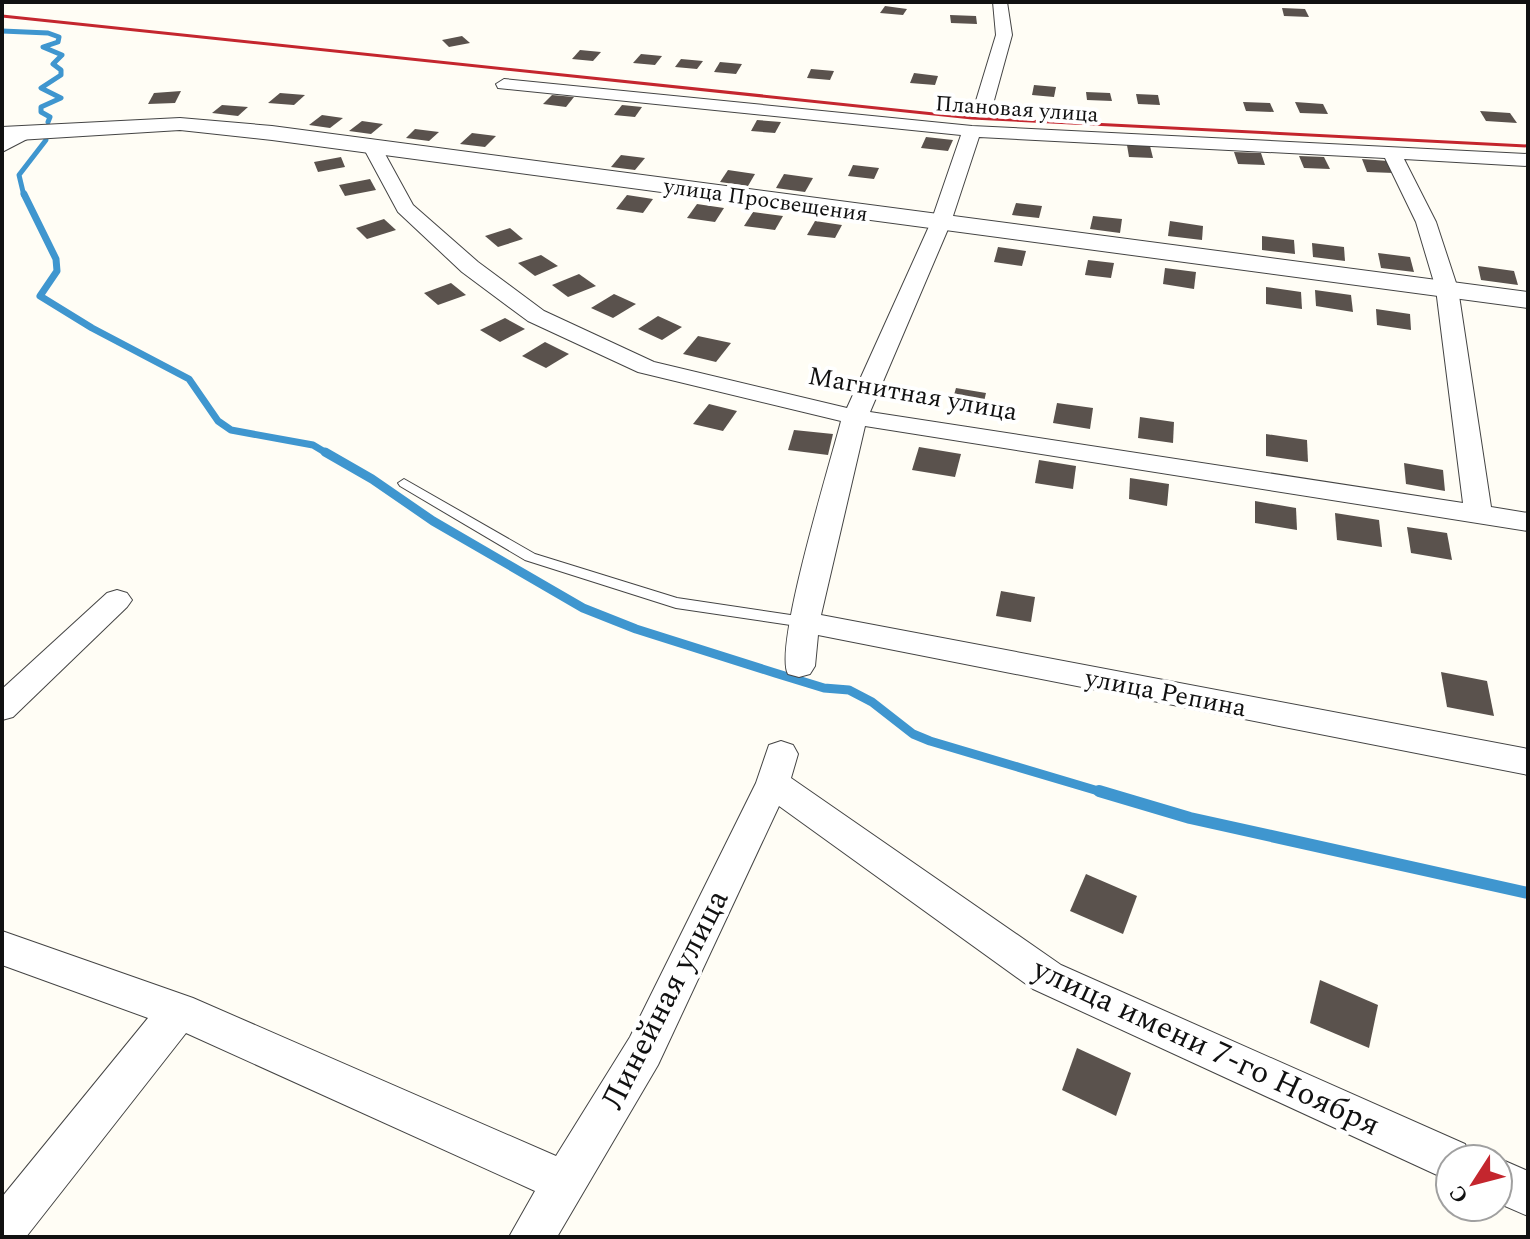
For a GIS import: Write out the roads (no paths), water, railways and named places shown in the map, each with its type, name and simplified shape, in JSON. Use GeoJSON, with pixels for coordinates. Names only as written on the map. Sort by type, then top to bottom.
{"type":"FeatureCollection","features":[{"type":"Feature","properties":{"kind":"street"},"geometry":{"type":"LineString","coordinates":[[984,104],[1004,35],[1000,2]]}},
{"type":"Feature","properties":{"kind":"street","name":"Плановая улица"},"geometry":{"type":"LineString","coordinates":[[504,84],[972,131],[1528,160]]}},
{"type":"Feature","properties":{"kind":"street","name":"улица Просвещения"},"geometry":{"type":"LineString","coordinates":[[11,136],[180,124],[1528,300]]}},
{"type":"Feature","properties":{"kind":"street"},"geometry":{"type":"LineString","coordinates":[[799,666],[804,622],[855,417],[941,222],[972,131]]}},
{"type":"Feature","properties":{"kind":"street"},"geometry":{"type":"LineString","coordinates":[[2,146],[11,136]]}},
{"type":"Feature","properties":{"kind":"street","name":"Магнитная улица"},"geometry":{"type":"LineString","coordinates":[[372,147],[405,208],[470,267],[536,316],[646,367],[855,417],[1528,522]]}},
{"type":"Feature","properties":{"kind":"street"},"geometry":{"type":"LineString","coordinates":[[1391,152],[1426,222],[1447,289],[1478,515]]}},
{"type":"Feature","properties":{"kind":"street"},"geometry":{"type":"LineString","coordinates":[[2,708],[117,600]]}},
{"type":"Feature","properties":{"kind":"street","name":"улица Репина"},"geometry":{"type":"LineString","coordinates":[[804,622],[1528,762]]}},
{"type":"Feature","properties":{"kind":"street","name":"улица имени 7-го Ноября"},"geometry":{"type":"LineString","coordinates":[[777,768],[1047,977],[1434,1152]]}},
{"type":"Feature","properties":{"kind":"street","name":"Линейная улица"},"geometry":{"type":"LineString","coordinates":[[532,1237],[644,1051],[777,768]]}},
{"type":"Feature","properties":{"kind":"street"},"geometry":{"type":"LineString","coordinates":[[2,948],[179,1011],[565,1182]]}},
{"type":"Feature","properties":{"kind":"street"},"geometry":{"type":"LineString","coordinates":[[2,1232],[179,1011]]}},
{"type":"Feature","properties":{"kind":"lane"},"geometry":{"type":"LineString","coordinates":[[404,483],[530,557],[676,603],[804,622]]}},
{"type":"Feature","properties":{"kind":"waterway"},"geometry":{"type":"LineString","coordinates":[[2,31],[48,33],[59,37],[58,42],[43,47],[62,55],[53,64],[61,70],[61,75],[41,88],[61,98],[41,107],[41,112],[50,117],[48,122]]}},
{"type":"Feature","properties":{"kind":"waterway"},"geometry":{"type":"LineString","coordinates":[[24,196],[19,175],[46,140]]}},
{"type":"Feature","properties":{"kind":"waterway"},"geometry":{"type":"LineString","coordinates":[[24,194],[56,259],[57,271],[40,296],[92,328],[189,379],[218,421],[231,430],[313,445],[328,454]]}},
{"type":"Feature","properties":{"kind":"waterway"},"geometry":{"type":"LineString","coordinates":[[325,452],[372,479],[433,521],[583,608],[636,629],[775,673],[824,688],[849,690],[872,702],[913,734],[930,741],[1105,793]]}},
{"type":"Feature","properties":{"kind":"waterway"},"geometry":{"type":"LineString","coordinates":[[1099,791],[1190,818],[1528,893]]}},
{"type":"Feature","properties":{"kind":"railway"},"geometry":{"type":"LineString","coordinates":[[2,16],[972,118],[1528,146]]}}]}
